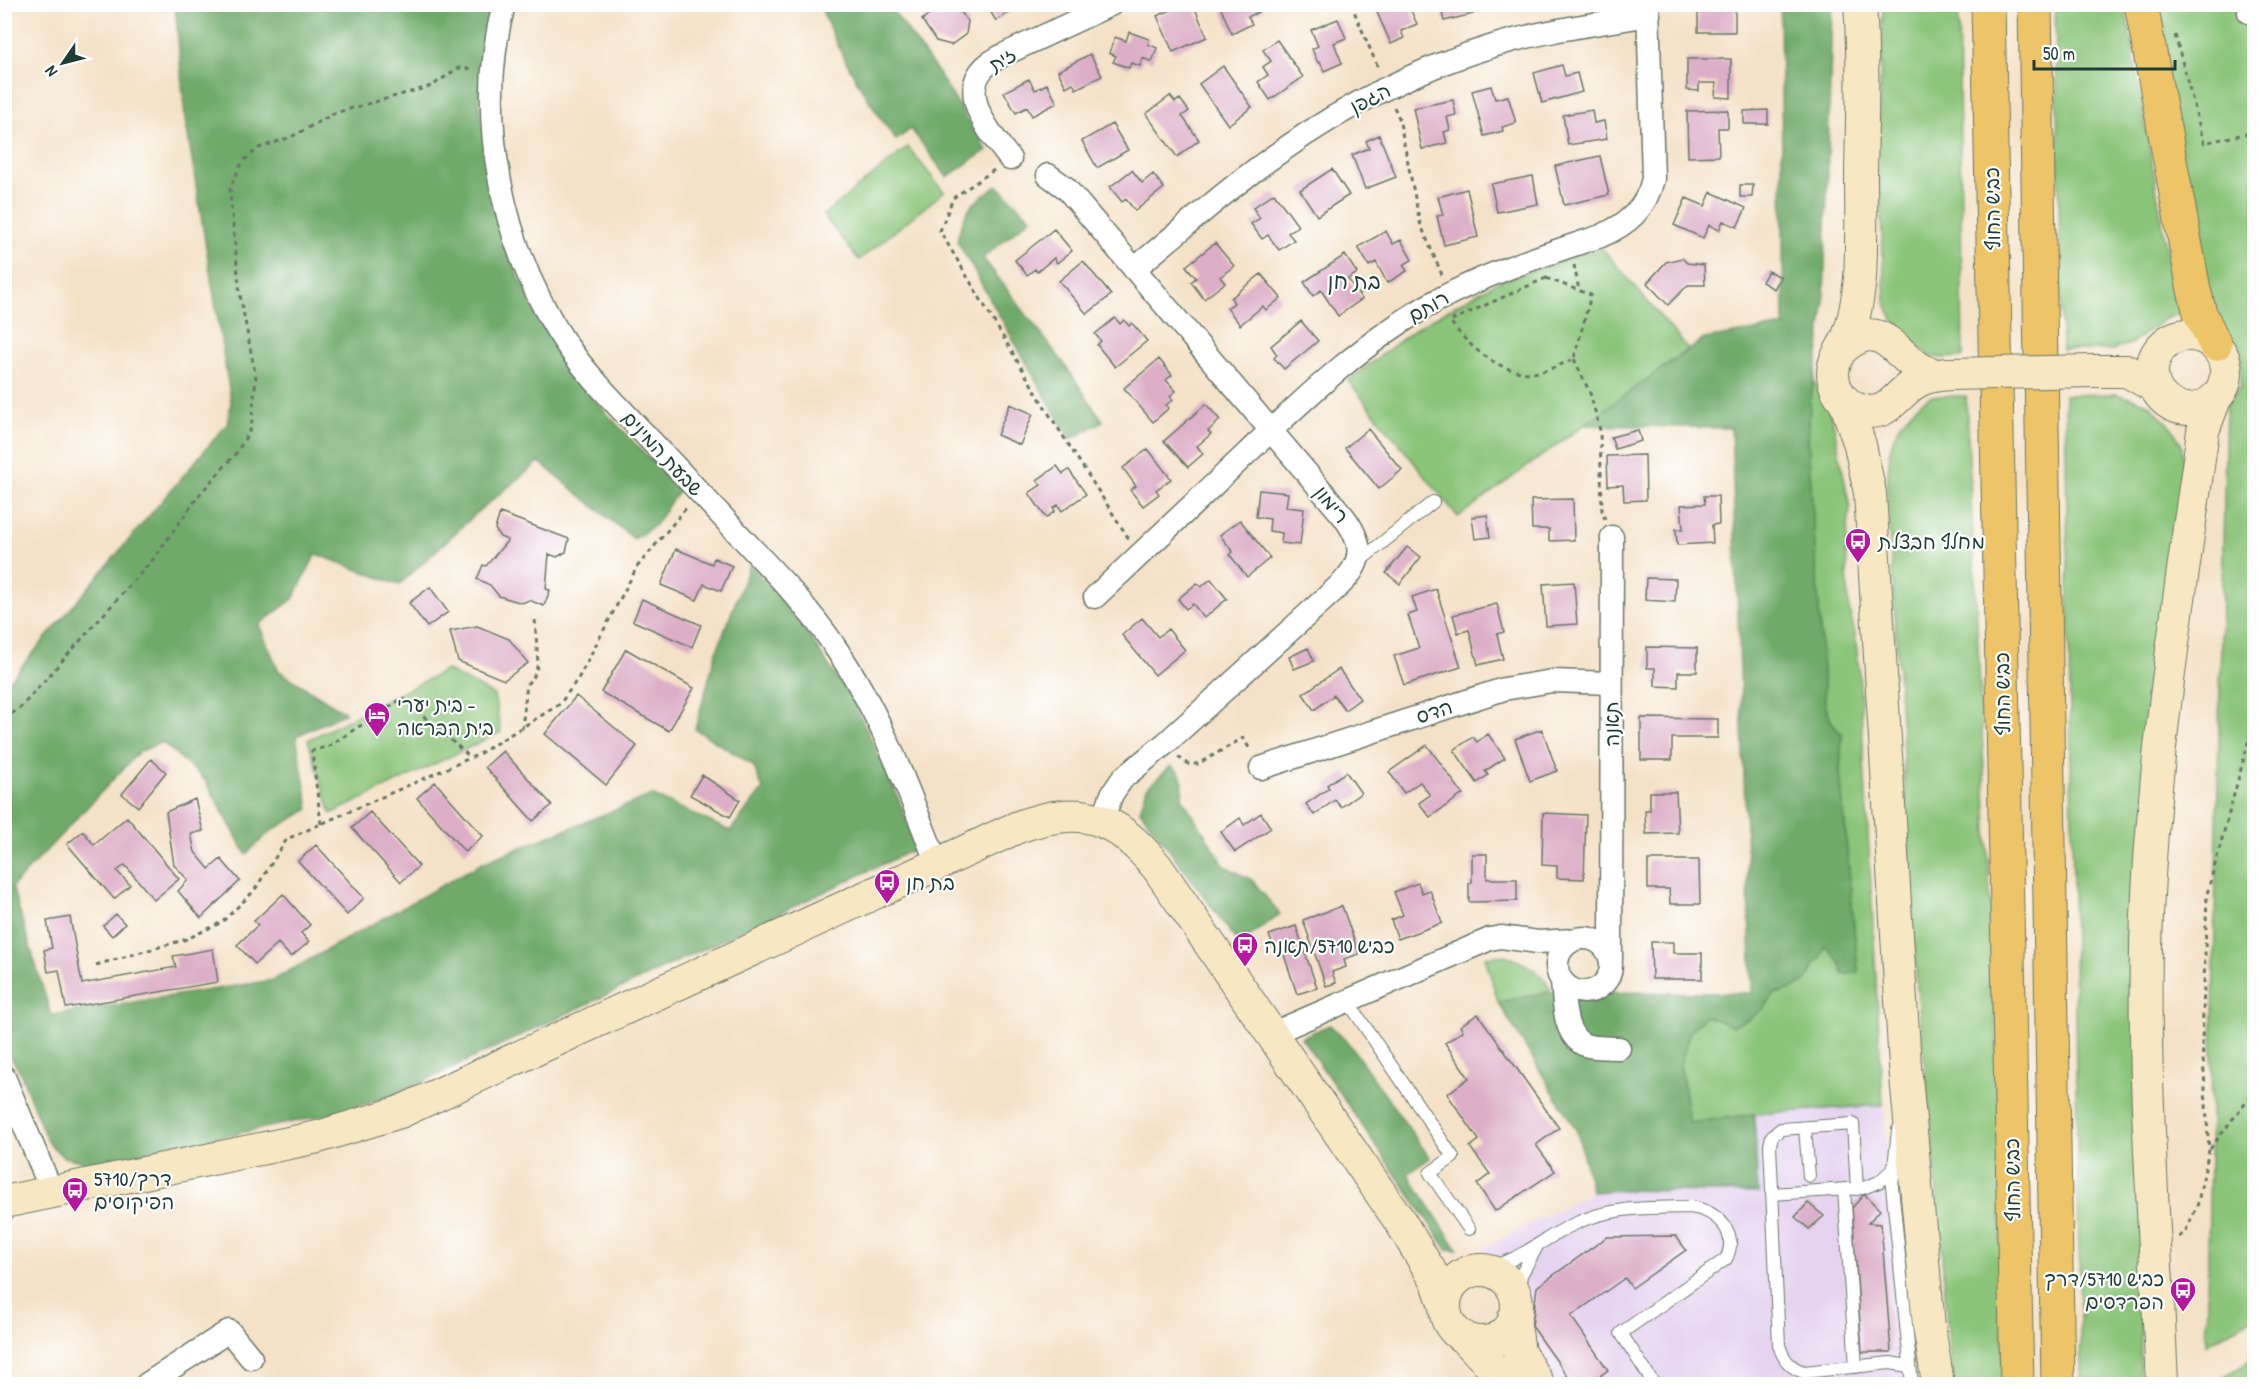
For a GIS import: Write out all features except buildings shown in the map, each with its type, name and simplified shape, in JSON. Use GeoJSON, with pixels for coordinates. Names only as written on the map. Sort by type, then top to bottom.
{"type":"FeatureCollection","features":[{"type":"Feature","properties":{"kind":"highway","name":"כביש החוף"},"geometry":{"type":"LineString","coordinates":[[1988,4],[2016,1384]]}},
{"type":"Feature","properties":{"kind":"highway"},"geometry":{"type":"LineString","coordinates":[[2035,4],[2058,1384]]}},
{"type":"Feature","properties":{"kind":"highway"},"geometry":{"type":"LineString","coordinates":[[2141,4],[2194,290],[2200,313],[2215,344]]}},
{"type":"Feature","properties":{"kind":"main road"},"geometry":{"type":"LineString","coordinates":[[1860,4],[1862,47],[1860,278],[1852,325],[1843,348],[1835,360],[1833,374],[1836,389],[1845,401],[1860,445],[1870,493],[1905,1066],[1929,1326],[1938,1384]]}},
{"type":"Feature","properties":{"kind":"main road"},"geometry":{"type":"LineString","coordinates":[[1862,47],[1868,4]]}},
{"type":"Feature","properties":{"kind":"main road"},"geometry":{"type":"LineString","coordinates":[[1860,278],[1872,319],[1894,346],[1922,370],[1943,375]]}},
{"type":"Feature","properties":{"kind":"main road"},"geometry":{"type":"LineString","coordinates":[[1845,401],[1857,409],[1871,411],[1897,399],[1914,383],[1943,375],[2102,370],[2127,371],[2165,397],[2196,409],[2215,399],[2223,390],[2226,378],[2223,354],[2215,344],[2207,338],[2188,334],[2178,336],[2127,366],[2102,370]]}},
{"type":"Feature","properties":{"kind":"main road"},"geometry":{"type":"LineString","coordinates":[[1843,348],[1863,337],[1877,337],[1894,346],[1908,373],[1897,399],[1880,428],[1870,493]]}},
{"type":"Feature","properties":{"kind":"main road"},"geometry":{"type":"LineString","coordinates":[[2161,347],[2152,366],[2152,376],[2165,397],[2192,431],[2198,461],[2197,473]]}},
{"type":"Feature","properties":{"kind":"main road"},"geometry":{"type":"LineString","coordinates":[[2162,1384],[2150,1177],[2146,946],[2152,822],[2159,748],[2203,431],[2215,399]]}},
{"type":"Feature","properties":{"kind":"main road"},"geometry":{"type":"LineString","coordinates":[[4,1202],[318,1137],[400,1112],[1018,827],[1060,815],[1079,815],[1102,821],[1128,836],[1157,867],[1401,1223],[1437,1282],[1451,1326],[1508,1384]]}},
{"type":"Feature","properties":{"kind":"main road"},"geometry":{"type":"LineString","coordinates":[[1401,1223],[1433,1254],[1474,1271],[1493,1272],[1505,1279],[1514,1291],[1519,1352],[1538,1384]]}},
{"type":"Feature","properties":{"kind":"main road"},"geometry":{"type":"LineString","coordinates":[[1445,1306],[1450,1287],[1460,1276],[1474,1271]]}},
{"type":"Feature","properties":{"kind":"main road"},"geometry":{"type":"LineString","coordinates":[[1464,1337],[1481,1341],[1495,1339],[1507,1330],[1515,1312]]}},
{"type":"Feature","properties":{"kind":"main road"},"geometry":{"type":"LineString","coordinates":[[1919,1375],[1929,1326]]}},
{"type":"Feature","properties":{"kind":"street","name":"שבעת המינים"},"geometry":{"type":"LineString","coordinates":[[504,4],[492,71],[493,133],[503,192],[525,262],[543,304],[581,364],[787,586],[836,648],[876,718],[937,864]]}},
{"type":"Feature","properties":{"kind":"street","name":"זית"},"geometry":{"type":"LineString","coordinates":[[1010,159],[979,112],[974,91],[977,78],[986,66],[1003,55],[1112,4]]}},
{"type":"Feature","properties":{"kind":"street","name":"הגפן"},"geometry":{"type":"LineString","coordinates":[[1134,269],[1279,152],[1347,109],[1386,89],[1459,57],[1498,45],[1648,10]]}},
{"type":"Feature","properties":{"kind":"street","name":"רותם"},"geometry":{"type":"LineString","coordinates":[[1095,597],[1332,373],[1366,347],[1400,323],[1450,293],[1508,267],[1614,231],[1636,215],[1644,205],[1653,179],[1648,10]]}},
{"type":"Feature","properties":{"kind":"street","name":"רימון"},"geometry":{"type":"LineString","coordinates":[[1048,175],[1066,188],[1352,528],[1359,546],[1357,563]]}},
{"type":"Feature","properties":{"kind":"street","name":"תאנה"},"geometry":{"type":"LineString","coordinates":[[1611,959],[1612,537]]}},
{"type":"Feature","properties":{"kind":"street"},"geometry":{"type":"LineString","coordinates":[[1102,821],[1117,786],[1341,584],[1357,563]]}},
{"type":"Feature","properties":{"kind":"street","name":"הדס"},"geometry":{"type":"LineString","coordinates":[[1261,768],[1504,689],[1552,681],[1611,683]]}},
{"type":"Feature","properties":{"kind":"street"},"geometry":{"type":"LineString","coordinates":[[1611,910],[1597,930],[1564,946],[1558,955],[1556,966],[1568,1026],[1575,1036],[1581,1043],[1590,1046],[1619,1048]]}},
{"type":"Feature","properties":{"kind":"street"},"geometry":{"type":"LineString","coordinates":[[1271,1034],[1490,939],[1501,937],[1517,939],[1538,942],[1594,939],[1603,945],[1611,959],[1609,975],[1604,984],[1595,990],[1584,993],[1574,991],[1539,952],[1517,939]]}},
{"type":"Feature","properties":{"kind":"street"},"geometry":{"type":"LineString","coordinates":[[4,1077],[52,1192]]}},
{"type":"Feature","properties":{"kind":"street"},"geometry":{"type":"LineString","coordinates":[[147,1384],[229,1331],[251,1358]]}},
{"type":"Feature","properties":{"kind":"lane"},"geometry":{"type":"LineString","coordinates":[[1357,563],[1433,502]]}},
{"type":"Feature","properties":{"kind":"lane"},"geometry":{"type":"LineString","coordinates":[[1347,1000],[1453,1157],[1430,1173],[1469,1229]]}},
{"type":"Feature","properties":{"kind":"lane"},"geometry":{"type":"LineString","coordinates":[[1905,1066],[1892,1186],[1919,1375],[1912,1384]]}},
{"type":"Feature","properties":{"kind":"lane"},"geometry":{"type":"LineString","coordinates":[[1856,1367],[1851,1189],[1853,1125],[1781,1129],[1772,1136],[1770,1145],[1781,1354],[1791,1366],[1804,1372],[1856,1367],[1890,1363],[1919,1375]]}},
{"type":"Feature","properties":{"kind":"lane"},"geometry":{"type":"LineString","coordinates":[[1805,1128],[1809,1176]]}},
{"type":"Feature","properties":{"kind":"lane"},"geometry":{"type":"LineString","coordinates":[[1772,1194],[1872,1186],[1894,1168]]}},
{"type":"Feature","properties":{"kind":"lane"},"geometry":{"type":"LineString","coordinates":[[1474,1271],[1498,1265],[1539,1245],[1576,1222],[1603,1212],[1624,1208],[1702,1208],[1719,1219],[1729,1235],[1730,1252],[1726,1259],[1621,1333],[1654,1384]]}},
{"type":"Feature","properties":{"kind":"lane"},"geometry":{"type":"LineString","coordinates":[[1515,1312],[1521,1275],[1539,1245]]}},
{"type":"Feature","properties":{"kind":"path"},"geometry":{"type":"LineString","coordinates":[[1351,4],[1400,118],[1420,223],[1450,293]]}},
{"type":"Feature","properties":{"kind":"path"},"geometry":{"type":"LineString","coordinates":[[2249,8],[2254,150]]}},
{"type":"Feature","properties":{"kind":"path"},"geometry":{"type":"LineString","coordinates":[[2173,27],[2204,142],[2253,132]]}},
{"type":"Feature","properties":{"kind":"path"},"geometry":{"type":"LineString","coordinates":[[4,719],[21,707],[154,558],[200,494],[237,452],[251,428],[256,378],[240,295],[230,188],[242,162],[259,148],[291,137],[334,113],[432,86],[458,68],[492,71]]}},
{"type":"Feature","properties":{"kind":"path"},"geometry":{"type":"LineString","coordinates":[[1010,159],[952,198],[940,231],[1049,414],[1139,555]]}},
{"type":"Feature","properties":{"kind":"path"},"geometry":{"type":"LineString","coordinates":[[1574,359],[1540,372],[1519,373],[1491,360],[1459,335],[1450,321],[1546,278],[1591,295],[1574,359],[1590,393],[1600,430],[1602,511],[1612,537]]}},
{"type":"Feature","properties":{"kind":"path"},"geometry":{"type":"LineString","coordinates":[[96,965],[187,939],[222,922],[254,891],[287,839],[471,758],[560,704],[579,677],[637,567],[670,530],[699,492]]}},
{"type":"Feature","properties":{"kind":"path"},"geometry":{"type":"LineString","coordinates":[[522,729],[526,684],[534,676],[538,664],[536,619]]}},
{"type":"Feature","properties":{"kind":"path"},"geometry":{"type":"LineString","coordinates":[[321,824],[312,751],[329,746],[403,698],[471,758]]}},
{"type":"Feature","properties":{"kind":"path"},"geometry":{"type":"LineString","coordinates":[[2155,1256],[2185,1232],[2197,1207],[2209,1150],[2202,1043],[2207,894],[2254,721]]}},
{"type":"Feature","properties":{"kind":"path"},"geometry":{"type":"LineString","coordinates":[[1163,746],[1188,764],[1198,764],[1243,738],[1261,768]]}},
{"type":"Feature","properties":{"kind":"path"},"geometry":{"type":"LineString","coordinates":[[2209,1150],[2254,1091]]}},
{"type":"Feature","properties":{"kind":"shaded area"},"geometry":{"type":"Polygon","coordinates":[[[1883,1105],[1906,1384],[1549,1384],[1524,1331],[1526,1295],[1513,1274],[1482,1249],[1592,1192],[1625,1190],[1758,1193],[1754,1114],[1883,1105]]]}},
{"type":"Feature","properties":{"kind":"green space"},"geometry":{"type":"Polygon","coordinates":[[[175,5],[494,5],[485,34],[479,103],[489,180],[508,254],[540,321],[577,382],[679,490],[655,525],[634,539],[539,462],[480,510],[399,585],[316,554],[293,599],[259,625],[279,671],[346,713],[296,736],[309,809],[271,831],[246,854],[205,780],[162,742],[139,752],[12,887],[51,1015],[273,980],[482,863],[652,795],[730,831],[763,789],[753,765],[695,729],[716,653],[750,564],[803,627],[854,703],[896,792],[917,848],[395,1095],[335,1113],[93,1164],[63,1157],[47,1141],[20,1072],[5,1048],[5,686],[227,424],[231,402],[185,117],[175,5]]]}},
{"type":"Feature","properties":{"kind":"green space"},"geometry":{"type":"Polygon","coordinates":[[[820,5],[889,5],[936,70],[987,150],[947,177],[911,129],[896,140],[854,75],[820,5]]]}},
{"type":"Feature","properties":{"kind":"green space"},"geometry":{"type":"Polygon","coordinates":[[[1780,5],[1832,5],[1824,305],[1810,402],[1808,441],[1825,704],[1831,721],[1842,735],[1840,772],[1858,973],[1843,974],[1839,961],[1825,945],[1821,957],[1813,965],[1807,980],[1795,988],[1774,994],[1765,1007],[1749,1019],[1732,1026],[1706,1016],[1690,1033],[1680,1063],[1689,1123],[1754,1114],[1758,1193],[1625,1190],[1592,1192],[1577,1131],[1498,1002],[1551,992],[1752,993],[1731,428],[1583,425],[1704,339],[1784,326],[1780,5]]]}},
{"type":"Feature","properties":{"kind":"green space"},"geometry":{"type":"Polygon","coordinates":[[[1883,5],[1958,5],[1963,357],[1929,356],[1894,322],[1885,301],[1878,146],[1883,5]]]}},
{"type":"Feature","properties":{"kind":"green space"},"geometry":{"type":"Polygon","coordinates":[[[2055,5],[2125,5],[2167,251],[2176,296],[2184,312],[2165,319],[2132,343],[2112,350],[2062,350],[2055,5]]]}},
{"type":"Feature","properties":{"kind":"green space"},"geometry":{"type":"Polygon","coordinates":[[[2145,5],[2254,5],[2254,1317],[2206,1345],[2226,405],[2240,387],[2241,361],[2213,318],[2145,5]]]}},
{"type":"Feature","properties":{"kind":"green space"},"geometry":{"type":"Polygon","coordinates":[[[908,147],[944,192],[859,260],[823,215],[908,147]]]}},
{"type":"Feature","properties":{"kind":"green space"},"geometry":{"type":"Polygon","coordinates":[[[997,185],[1031,218],[983,258],[1062,361],[1103,421],[1070,440],[957,241],[970,208],[997,185]]]}},
{"type":"Feature","properties":{"kind":"green space"},"geometry":{"type":"Polygon","coordinates":[[[1602,248],[1688,349],[1458,517],[1348,381],[1418,327],[1497,282],[1602,248]]]}},
{"type":"Feature","properties":{"kind":"green space"},"geometry":{"type":"Polygon","coordinates":[[[1814,381],[1832,417],[1850,507],[1846,548],[1849,609],[1855,634],[1859,669],[1883,1105],[1754,1114],[1689,1123],[1680,1063],[1690,1033],[1698,1022],[1706,1016],[1732,1026],[1765,1007],[1774,994],[1795,988],[1807,980],[1825,944],[1839,961],[1843,974],[1858,972],[1840,772],[1842,735],[1831,721],[1825,704],[1808,441],[1810,402],[1814,381]]]}},
{"type":"Feature","properties":{"kind":"green space"},"geometry":{"type":"Polygon","coordinates":[[[2116,394],[2150,405],[2172,428],[2182,446],[2184,472],[2142,1257],[2140,1384],[2081,1384],[2065,395],[2116,394]]]}},
{"type":"Feature","properties":{"kind":"green space"},"geometry":{"type":"Polygon","coordinates":[[[1932,396],[1966,396],[1998,1062],[2004,1384],[1952,1384],[1934,1156],[1917,987],[1887,488],[1893,438],[1903,421],[1915,408],[1932,396]]]}},
{"type":"Feature","properties":{"kind":"green space"},"geometry":{"type":"Polygon","coordinates":[[[446,670],[494,695],[501,732],[331,814],[308,740],[446,670]]]}},
{"type":"Feature","properties":{"kind":"green space"},"geometry":{"type":"Polygon","coordinates":[[[1171,766],[1179,772],[1183,782],[1182,798],[1225,866],[1252,880],[1280,914],[1239,944],[1140,810],[1147,788],[1171,766]]]}},
{"type":"Feature","properties":{"kind":"green space"},"geometry":{"type":"Polygon","coordinates":[[[1505,955],[1538,973],[1544,978],[1551,992],[1498,1002],[1485,957],[1505,955]]]}},
{"type":"Feature","properties":{"kind":"green space"},"geometry":{"type":"Polygon","coordinates":[[[1330,1025],[1349,1044],[1430,1158],[1408,1174],[1458,1250],[1447,1249],[1301,1037],[1330,1025]]]}},
{"type":"Feature","properties":{"kind":"green space"},"geometry":{"type":"Polygon","coordinates":[[[2254,1359],[2254,1384],[2211,1384],[2254,1359]]]}},
{"type":"Feature","properties":{"kind":"place","name":"מחלף חבצלת"},"geometry":{"type":"Point","coordinates":[1858,564]}},
{"type":"Feature","properties":{"kind":"place","name":"בית יערי - בית הבראה"},"geometry":{"type":"Point","coordinates":[377,738]}},
{"type":"Feature","properties":{"kind":"place","name":"בת חן"},"geometry":{"type":"Point","coordinates":[887,905]}},
{"type":"Feature","properties":{"kind":"place","name":"כביש 5710/תאנה"},"geometry":{"type":"Point","coordinates":[1245,968]}},
{"type":"Feature","properties":{"kind":"place","name":"5710/דרך הפיקוסים"},"geometry":{"type":"Point","coordinates":[75,1213]}},
{"type":"Feature","properties":{"kind":"place","name":"כביש 5710/דרך הפרדסים"},"geometry":{"type":"Point","coordinates":[2183,1313]}},
{"type":"Feature","properties":{"kind":"district","name":"בת חן"},"geometry":{"type":"Point","coordinates":[1354,281]}}]}
